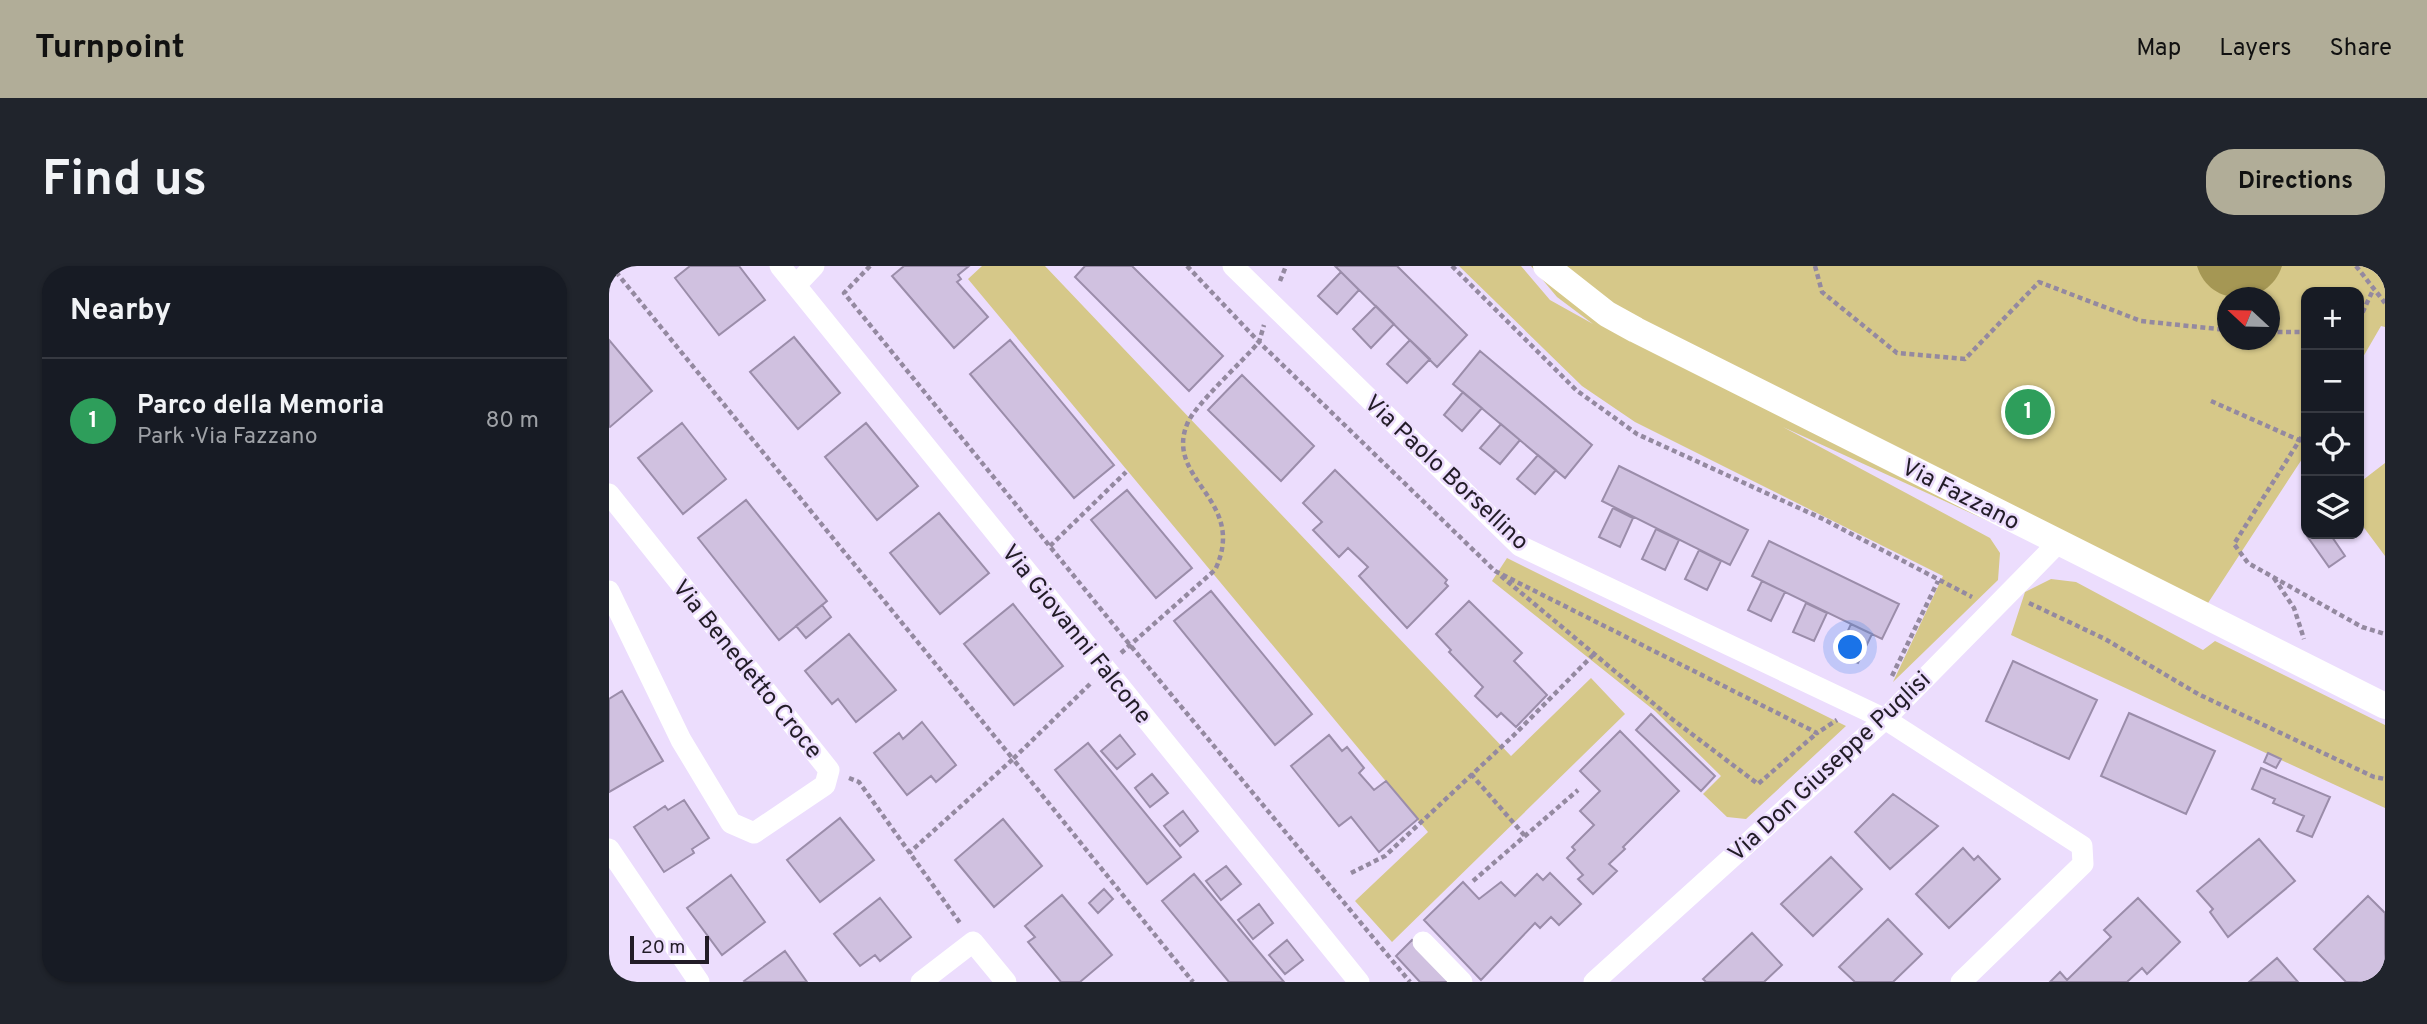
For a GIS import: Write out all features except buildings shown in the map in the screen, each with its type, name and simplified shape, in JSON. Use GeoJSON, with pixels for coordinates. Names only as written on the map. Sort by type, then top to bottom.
{"type":"FeatureCollection","features":[{"type":"Feature","properties":{"kind":"street","name":"Via Giovanni Falcone"},"geometry":{"type":"LineString","coordinates":[[780,266],[1359,982]]}},
{"type":"Feature","properties":{"kind":"street"},"geometry":{"type":"LineString","coordinates":[[796,285],[814,266]]}},
{"type":"Feature","properties":{"kind":"street","name":"Via Paolo Borsellino"},"geometry":{"type":"LineString","coordinates":[[1233,266],[1520,546],[1885,719],[2082,846],[2083,864],[1961,982]]}},
{"type":"Feature","properties":{"kind":"street","name":"Via Fazzano"},"geometry":{"type":"LineString","coordinates":[[1546,266],[1607,314],[1636,330],[2385,706]]}},
{"type":"Feature","properties":{"kind":"street","name":"Via Benedetto Croce"},"geometry":{"type":"LineString","coordinates":[[609,494],[829,770],[825,785],[754,833],[731,823],[681,740],[609,591]]}},
{"type":"Feature","properties":{"kind":"street","name":"Via Don Giuseppe Puglisi"},"geometry":{"type":"LineString","coordinates":[[1594,982],[1885,719],[2058,542]]}},
{"type":"Feature","properties":{"kind":"street"},"geometry":{"type":"LineString","coordinates":[[609,849],[699,982]]}},
{"type":"Feature","properties":{"kind":"street"},"geometry":{"type":"LineString","coordinates":[[921,982],[973,942],[1006,982]]}},
{"type":"Feature","properties":{"kind":"street"},"geometry":{"type":"LineString","coordinates":[[1423,942],[1462,982]]}},
{"type":"Feature","properties":{"kind":"path"},"geometry":{"type":"LineString","coordinates":[[609,278],[622,266]]}},
{"type":"Feature","properties":{"kind":"path"},"geometry":{"type":"LineString","coordinates":[[870,266],[844,293],[1130,645],[1410,982]]}},
{"type":"Feature","properties":{"kind":"path"},"geometry":{"type":"LineString","coordinates":[[909,853],[1013,759],[1130,645],[1215,570],[1223,552],[1225,530],[1218,513],[1189,469],[1184,455],[1186,426],[1259,342],[1286,266]]}},
{"type":"Feature","properties":{"kind":"path"},"geometry":{"type":"LineString","coordinates":[[1452,266],[1576,390],[1637,434],[1823,519],[1967,597],[1973,598],[1987,586],[2007,593],[2105,639],[2199,694],[2374,777],[2385,779]]}},
{"type":"Feature","properties":{"kind":"path"},"geometry":{"type":"LineString","coordinates":[[1815,266],[1822,292],[1897,353],[1965,359],[2039,282],[2141,321],[2217,329]]}},
{"type":"Feature","properties":{"kind":"path"},"geometry":{"type":"LineString","coordinates":[[2356,266],[2385,303]]}},
{"type":"Feature","properties":{"kind":"path"},"geometry":{"type":"LineString","coordinates":[[616,272],[1193,982]]}},
{"type":"Feature","properties":{"kind":"path"},"geometry":{"type":"LineString","coordinates":[[2364,309],[2373,290]]}},
{"type":"Feature","properties":{"kind":"path"},"geometry":{"type":"LineString","coordinates":[[2280,332],[2301,332]]}},
{"type":"Feature","properties":{"kind":"path"},"geometry":{"type":"LineString","coordinates":[[2211,401],[2301,441],[2234,544],[2248,563],[2362,627],[2385,634]]}},
{"type":"Feature","properties":{"kind":"path"},"geometry":{"type":"LineString","coordinates":[[1049,546],[1126,472]]}},
{"type":"Feature","properties":{"kind":"path"},"geometry":{"type":"LineString","coordinates":[[1495,571],[1672,719],[1758,784],[1817,733]]}},
{"type":"Feature","properties":{"kind":"path"},"geometry":{"type":"LineString","coordinates":[[2274,577],[2302,625],[2305,643]]}},
{"type":"Feature","properties":{"kind":"path"},"geometry":{"type":"LineString","coordinates":[[1352,873],[1385,856],[1513,736],[1594,654]]}},
{"type":"Feature","properties":{"kind":"path"},"geometry":{"type":"LineString","coordinates":[[829,770],[859,782],[973,942]]}},
{"type":"Feature","properties":{"kind":"path"},"geometry":{"type":"LineString","coordinates":[[1471,774],[1525,836]]}},
{"type":"Feature","properties":{"kind":"path"},"geometry":{"type":"LineString","coordinates":[[1473,881],[1578,790]]}},
{"type":"Feature","properties":{"kind":"shaded area"},"geometry":{"type":"Polygon","coordinates":[[[982,266],[1045,266],[1511,756],[1591,678],[1625,714],[1392,942],[1355,901],[1428,832],[968,279],[982,266]]]}},
{"type":"Feature","properties":{"kind":"shaded area"},"geometry":{"type":"Polygon","coordinates":[[[1459,266],[1521,266],[1550,300],[1593,324],[1557,297],[1531,266],[2385,266],[2385,327],[2381,326],[2364,355],[2364,287],[2301,287],[2301,461],[2208,603],[2060,554],[1783,427],[1990,538],[2000,553],[1998,580],[1893,682],[1943,576],[1635,422],[1582,386],[1459,266]]]}},
{"type":"Feature","properties":{"kind":"shaded area"},"geometry":{"type":"Polygon","coordinates":[[[2197,266],[2282,266],[2275,280],[2267,287],[2217,287],[2217,292],[2204,280],[2197,266]]]}},
{"type":"Feature","properties":{"kind":"shaded area"},"geometry":{"type":"Polygon","coordinates":[[[2385,463],[2385,556],[2364,528],[2364,479],[2385,463]]]}},
{"type":"Feature","properties":{"kind":"shaded area"},"geometry":{"type":"Polygon","coordinates":[[[1507,558],[1846,726],[1746,819],[1727,817],[1703,794],[1721,776],[1655,711],[1492,581],[1507,558]]]}},
{"type":"Feature","properties":{"kind":"shaded area"},"geometry":{"type":"Polygon","coordinates":[[[2051,579],[2076,582],[2203,650],[2215,641],[2385,725],[2385,808],[2011,635],[2025,592],[2051,579]]]}},
{"type":"Feature","properties":{"kind":"place","name":"Parco della Memoria"},"geometry":{"type":"Point","coordinates":[2028,412]}}]}
